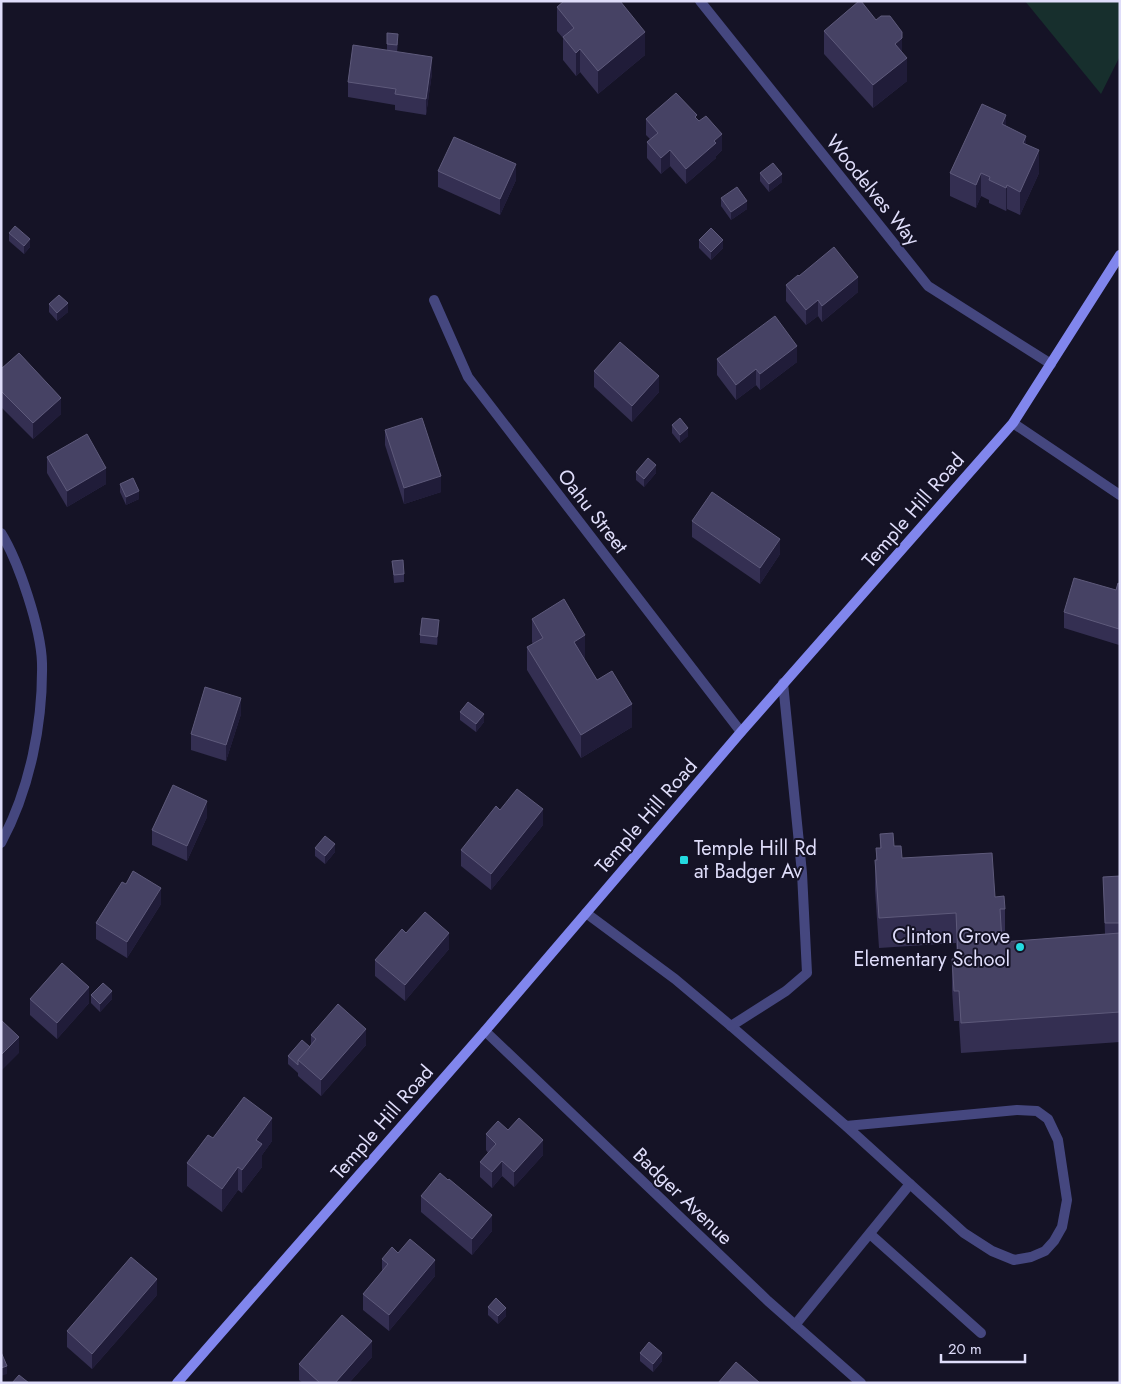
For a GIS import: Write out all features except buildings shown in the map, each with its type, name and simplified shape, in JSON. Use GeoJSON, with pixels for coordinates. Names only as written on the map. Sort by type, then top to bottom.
{"type":"FeatureCollection","features":[{"type":"Feature","properties":{"kind":"main road","name":"Temple Hill Road"},"geometry":{"type":"LineString","coordinates":[[177,1383],[485,1031],[741,732],[1014,423],[1120,254]]}},
{"type":"Feature","properties":{"kind":"street","name":"Woodelves Way"},"geometry":{"type":"LineString","coordinates":[[700,1],[928,286],[1051,364]]}},
{"type":"Feature","properties":{"kind":"street","name":"Oahu Street"},"geometry":{"type":"LineString","coordinates":[[434,300],[468,377],[741,732]]}},
{"type":"Feature","properties":{"kind":"street"},"geometry":{"type":"LineString","coordinates":[[1014,423],[1120,495]]}},
{"type":"Feature","properties":{"kind":"street"},"geometry":{"type":"LineString","coordinates":[[1,533],[10,547],[25,590],[36,630],[42,662],[36,741],[26,780],[8,831],[1,843]]}},
{"type":"Feature","properties":{"kind":"street"},"geometry":{"type":"LineString","coordinates":[[731,1026],[786,991],[807,973],[802,873],[783,684]]}},
{"type":"Feature","properties":{"kind":"street"},"geometry":{"type":"LineString","coordinates":[[586,913],[675,979],[731,1026],[846,1126],[964,1233],[992,1251],[1014,1260],[1045,1252],[1062,1227],[1067,1200],[1058,1140],[1048,1120],[1037,1111],[1017,1110],[846,1126]]}},
{"type":"Feature","properties":{"kind":"street","name":"Badger Avenue"},"geometry":{"type":"LineString","coordinates":[[485,1031],[768,1301],[861,1383]]}},
{"type":"Feature","properties":{"kind":"street"},"geometry":{"type":"LineString","coordinates":[[795,1325],[910,1184]]}},
{"type":"Feature","properties":{"kind":"street"},"geometry":{"type":"LineString","coordinates":[[870,1234],[981,1332]]}},
{"type":"Feature","properties":{"kind":"green space"},"geometry":{"type":"Polygon","coordinates":[[[1025,1],[1120,1],[1120,56],[1101,94],[1025,1]]]}},
{"type":"Feature","properties":{"kind":"place","name":"Temple Hill Rd at Badger Av"},"geometry":{"type":"Point","coordinates":[684,860]}},
{"type":"Feature","properties":{"kind":"place","name":"Clinton Grove Elementary School"},"geometry":{"type":"Point","coordinates":[1020,947]}}]}
